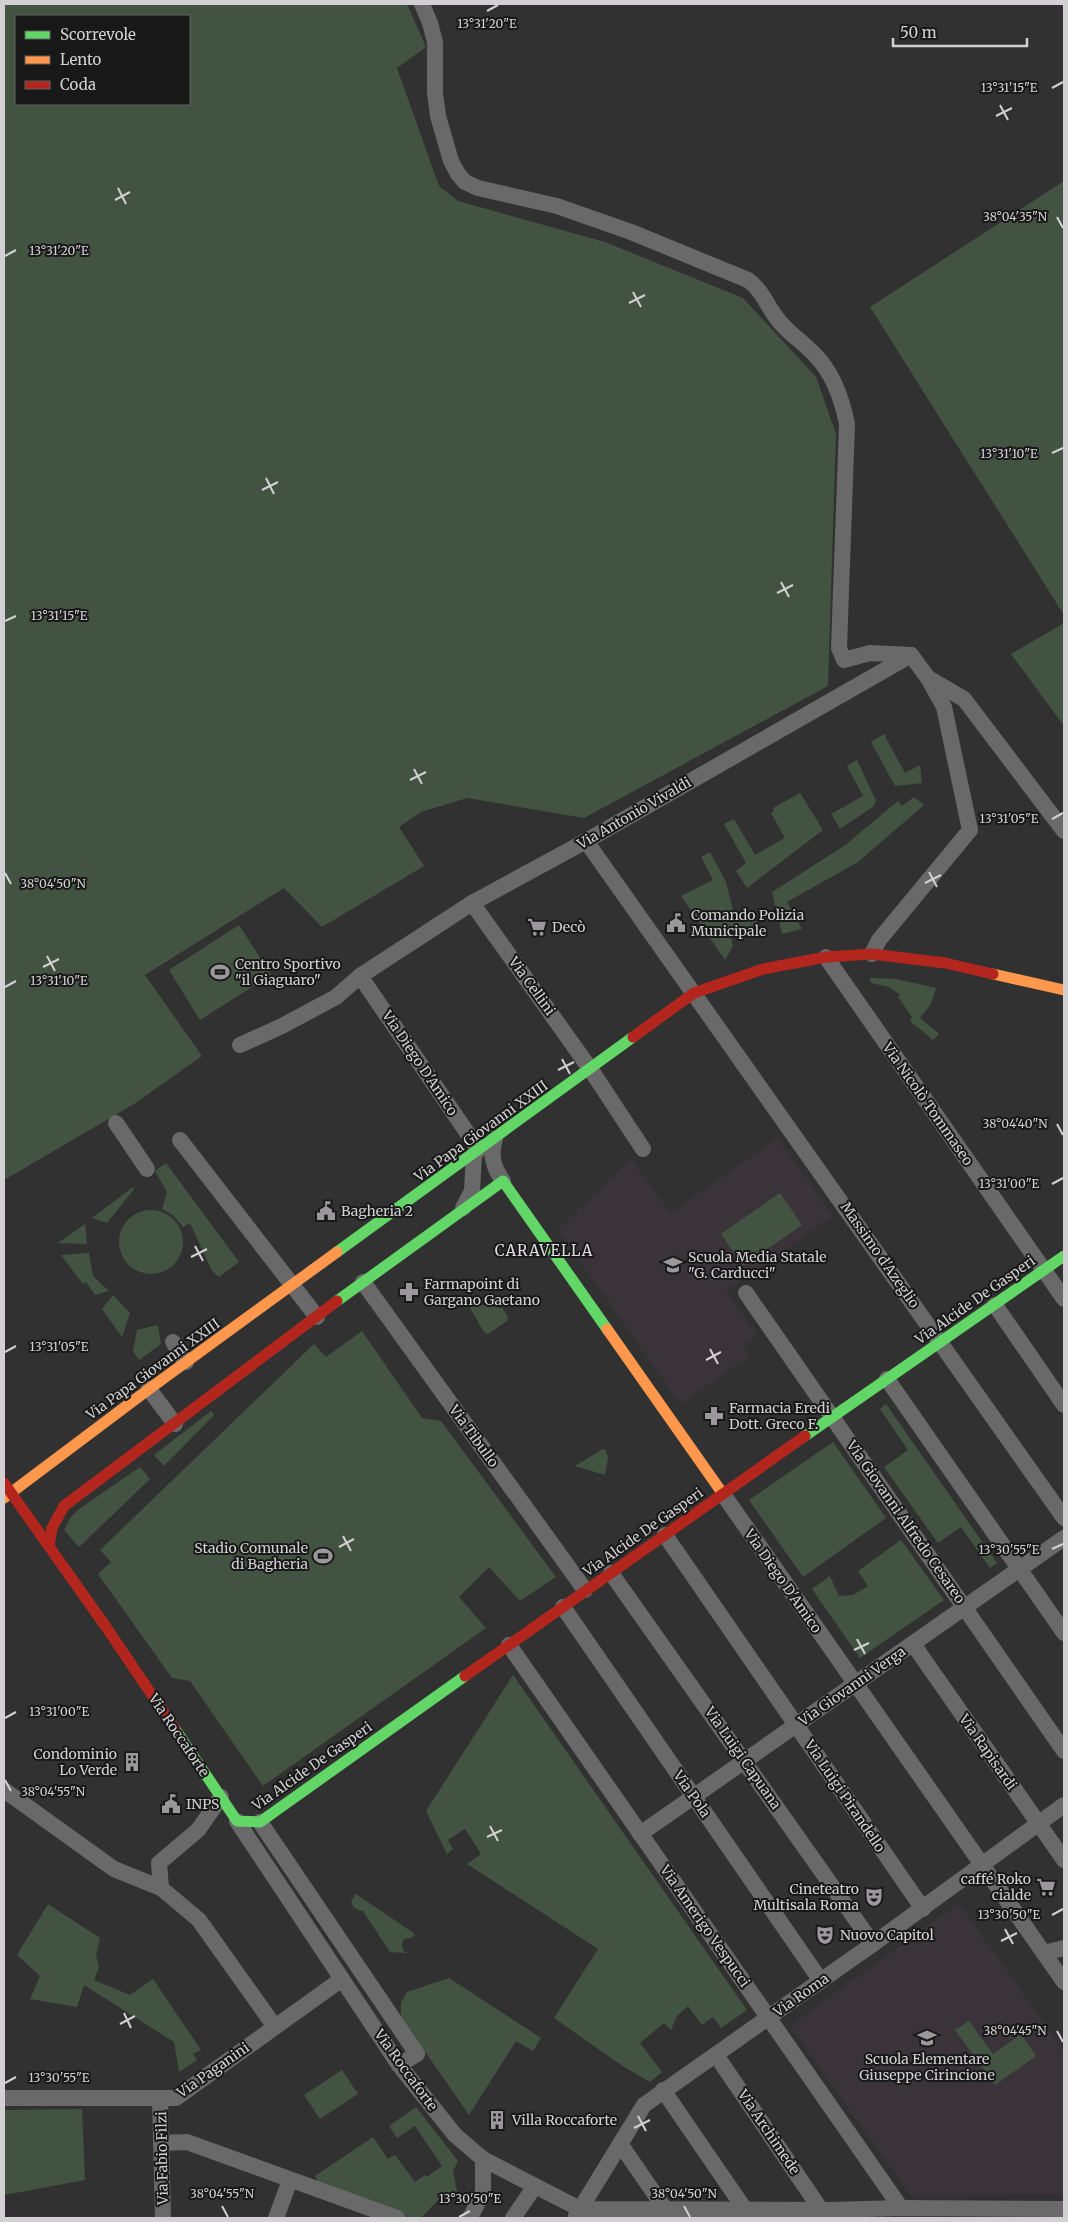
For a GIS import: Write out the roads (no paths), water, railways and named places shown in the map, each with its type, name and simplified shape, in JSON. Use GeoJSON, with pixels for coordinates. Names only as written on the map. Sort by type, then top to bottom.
{"type":"FeatureCollection","features":[{"type":"Feature","properties":{"kind":"street"},"geometry":{"type":"LineString","coordinates":[[422,4],[430,22],[435,42],[435,93],[438,116],[451,161],[465,182],[478,188],[557,206],[631,232],[748,280],[758,287],[776,317],[815,354],[826,369],[843,406],[846,424],[839,648],[844,660],[870,653],[911,655],[928,678],[944,708],[970,830],[879,940],[872,954]]}},
{"type":"Feature","properties":{"kind":"street","name":"Via Antonio Vivaldi"},"geometry":{"type":"LineString","coordinates":[[240,1045],[282,1026],[336,997],[360,976],[472,903],[586,841],[911,655]]}},
{"type":"Feature","properties":{"kind":"street"},"geometry":{"type":"LineString","coordinates":[[928,678],[964,699],[1064,831]]}},
{"type":"Feature","properties":{"kind":"street","name":"Massimo d'Azeglio"},"geometry":{"type":"LineString","coordinates":[[586,841],[1064,1518]]}},
{"type":"Feature","properties":{"kind":"street","name":"Via Cellini"},"geometry":{"type":"LineString","coordinates":[[472,903],[591,1070]]}},
{"type":"Feature","properties":{"kind":"street","name":"Via Papa Giovanni XXIII"},"geometry":{"type":"LineString","coordinates":[[7,1496],[186,1362],[694,994],[763,969],[826,958],[872,954],[945,963],[1064,990]]}},
{"type":"Feature","properties":{"kind":"street","name":"Via Nicolò Tommaseo"},"geometry":{"type":"LineString","coordinates":[[826,958],[1064,1299]]}},
{"type":"Feature","properties":{"kind":"street","name":"Via Diego D'Amico"},"geometry":{"type":"LineString","coordinates":[[360,976],[476,1153]]}},
{"type":"Feature","properties":{"kind":"street"},"geometry":{"type":"LineString","coordinates":[[591,1070],[643,1149]]}},
{"type":"Feature","properties":{"kind":"street"},"geometry":{"type":"LineString","coordinates":[[116,1124],[147,1169]]}},
{"type":"Feature","properties":{"kind":"street"},"geometry":{"type":"LineString","coordinates":[[49,1546],[52,1528],[64,1506],[363,1282],[503,1181],[494,1169],[492,1160],[492,1148],[495,1139]]}},
{"type":"Feature","properties":{"kind":"street"},"geometry":{"type":"LineString","coordinates":[[180,1140],[316,1317]]}},
{"type":"Feature","properties":{"kind":"street"},"geometry":{"type":"LineString","coordinates":[[462,1210],[472,1191],[476,1153]]}},
{"type":"Feature","properties":{"kind":"street","name":"Via Diego D'Amico"},"geometry":{"type":"LineString","coordinates":[[503,1181],[1064,1982]]}},
{"type":"Feature","properties":{"kind":"street","name":"Via Alcide De Gasperi"},"geometry":{"type":"LineString","coordinates":[[237,1821],[260,1822],[585,1590],[1064,1256]]}},
{"type":"Feature","properties":{"kind":"street","name":"Via Tibullo"},"geometry":{"type":"LineString","coordinates":[[363,1282],[585,1590]]}},
{"type":"Feature","properties":{"kind":"street","name":"Via Giovanni Alfredo Cesareo"},"geometry":{"type":"LineString","coordinates":[[746,1293],[1064,1751]]}},
{"type":"Feature","properties":{"kind":"street"},"geometry":{"type":"LineString","coordinates":[[995,1305],[1064,1405]]}},
{"type":"Feature","properties":{"kind":"street"},"geometry":{"type":"LineString","coordinates":[[173,1342],[186,1362]]}},
{"type":"Feature","properties":{"kind":"street"},"geometry":{"type":"LineString","coordinates":[[887,1379],[1064,1633]]}},
{"type":"Feature","properties":{"kind":"street"},"geometry":{"type":"LineString","coordinates":[[149,1390],[175,1424]]}},
{"type":"Feature","properties":{"kind":"street","name":"Via Roccaforte"},"geometry":{"type":"LineString","coordinates":[[4,1483],[7,1496],[21,1508],[49,1546],[221,1797],[399,2065],[455,2135],[483,2158],[535,2186],[577,2214],[665,2209],[685,2214],[744,2208],[827,2213],[901,2208],[1064,2209]]}},
{"type":"Feature","properties":{"kind":"street"},"geometry":{"type":"LineString","coordinates":[[53,1504],[76,1498]]}},
{"type":"Feature","properties":{"kind":"street"},"geometry":{"type":"LineString","coordinates":[[21,1508],[36,1508]]}},
{"type":"Feature","properties":{"kind":"street","name":"Via Luigi Pirandello"},"geometry":{"type":"LineString","coordinates":[[665,1535],[923,1909]]}},
{"type":"Feature","properties":{"kind":"street","name":"Via Giovanni Verga"},"geometry":{"type":"LineString","coordinates":[[640,1834],[1064,1538]]}},
{"type":"Feature","properties":{"kind":"street","name":"Via Luigi Capuana"},"geometry":{"type":"LineString","coordinates":[[611,1573],[874,1944]]}},
{"type":"Feature","properties":{"kind":"street","name":"Via Pola"},"geometry":{"type":"LineString","coordinates":[[563,1607],[821,1981]]}},
{"type":"Feature","properties":{"kind":"street","name":"Via Rapisardi"},"geometry":{"type":"LineString","coordinates":[[913,1644],[1064,1860]]}},
{"type":"Feature","properties":{"kind":"street","name":"Via Amerigo Vespucci"},"geometry":{"type":"LineString","coordinates":[[509,1645],[901,2208]]}},
{"type":"Feature","properties":{"kind":"street"},"geometry":{"type":"LineString","coordinates":[[4,1790],[114,1869],[162,1888],[199,1920],[275,2027]]}},
{"type":"Feature","properties":{"kind":"street"},"geometry":{"type":"LineString","coordinates":[[162,1888],[159,1863],[198,1830],[221,1797]]}},
{"type":"Feature","properties":{"kind":"street","name":"Via Roma"},"geometry":{"type":"LineString","coordinates":[[577,2214],[644,2105],[874,1944],[1064,1806]]}},
{"type":"Feature","properties":{"kind":"street"},"geometry":{"type":"LineString","coordinates":[[260,1822],[417,2054],[399,2065]]}},
{"type":"Feature","properties":{"kind":"street"},"geometry":{"type":"LineString","coordinates":[[1044,1953],[1064,1948]]}},
{"type":"Feature","properties":{"kind":"street","name":"Via Paganini"},"geometry":{"type":"LineString","coordinates":[[4,2098],[176,2098],[275,2027],[345,1983],[365,1978]]}},
{"type":"Feature","properties":{"kind":"street","name":"Via Archimede"},"geometry":{"type":"LineString","coordinates":[[716,2055],[827,2213]]}},
{"type":"Feature","properties":{"kind":"street"},"geometry":{"type":"LineString","coordinates":[[664,2090],[744,2208]]}},
{"type":"Feature","properties":{"kind":"street","name":"Via Fabio Filzi"},"geometry":{"type":"LineString","coordinates":[[160,2098],[163,2218]]}},
{"type":"Feature","properties":{"kind":"street"},"geometry":{"type":"LineString","coordinates":[[161,2143],[187,2142],[397,2218]]}},
{"type":"Feature","properties":{"kind":"street"},"geometry":{"type":"LineString","coordinates":[[620,2145],[665,2209]]}},
{"type":"Feature","properties":{"kind":"street"},"geometry":{"type":"LineString","coordinates":[[470,2218],[483,2192],[483,2158]]}},
{"type":"Feature","properties":{"kind":"street"},"geometry":{"type":"LineString","coordinates":[[276,2218],[290,2180]]}},
{"type":"Feature","properties":{"kind":"street"},"geometry":{"type":"LineString","coordinates":[[513,2218],[535,2186]]}},
{"type":"Feature","properties":{"kind":"place","name":"Comando Polizia Municipale"},"geometry":{"type":"Point","coordinates":[676,923]}},
{"type":"Feature","properties":{"kind":"place","name":"Decò"},"geometry":{"type":"Point","coordinates":[537,927]}},
{"type":"Feature","properties":{"kind":"place","name":"Centro Sportivo \"il Giaguaro\""},"geometry":{"type":"Point","coordinates":[220,972]}},
{"type":"Feature","properties":{"kind":"place","name":"Bagheria 2"},"geometry":{"type":"Point","coordinates":[326,1211]}},
{"type":"Feature","properties":{"kind":"place","name":"Scuola Media Statale \"G. Carducci\""},"geometry":{"type":"Point","coordinates":[673,1265]}},
{"type":"Feature","properties":{"kind":"place","name":"Farmapoint di Gargano Gaetano"},"geometry":{"type":"Point","coordinates":[409,1292]}},
{"type":"Feature","properties":{"kind":"place","name":"Farmacia Eredi Dott. Greco F."},"geometry":{"type":"Point","coordinates":[714,1416]}},
{"type":"Feature","properties":{"kind":"place","name":"Stadio Comunale di Bagheria"},"geometry":{"type":"Point","coordinates":[323,1556]}},
{"type":"Feature","properties":{"kind":"place","name":"Condominio Lo Verde"},"geometry":{"type":"Point","coordinates":[132,1762]}},
{"type":"Feature","properties":{"kind":"place","name":"INPS"},"geometry":{"type":"Point","coordinates":[171,1804]}},
{"type":"Feature","properties":{"kind":"place","name":"caffé Roko cialde"},"geometry":{"type":"Point","coordinates":[1046,1887]}},
{"type":"Feature","properties":{"kind":"place","name":"Cineteatro Multisala Roma"},"geometry":{"type":"Point","coordinates":[874,1897]}},
{"type":"Feature","properties":{"kind":"place","name":"Nuovo Capitol"},"geometry":{"type":"Point","coordinates":[825,1935]}},
{"type":"Feature","properties":{"kind":"place","name":"Scuola Elementare Giuseppe Cirincione"},"geometry":{"type":"Point","coordinates":[927,2038]}},
{"type":"Feature","properties":{"kind":"place","name":"Villa Roccaforte"},"geometry":{"type":"Point","coordinates":[497,2120]}},
{"type":"Feature","properties":{"kind":"district","name":"CARAVELLA"},"geometry":{"type":"Point","coordinates":[544,1250]}}]}
